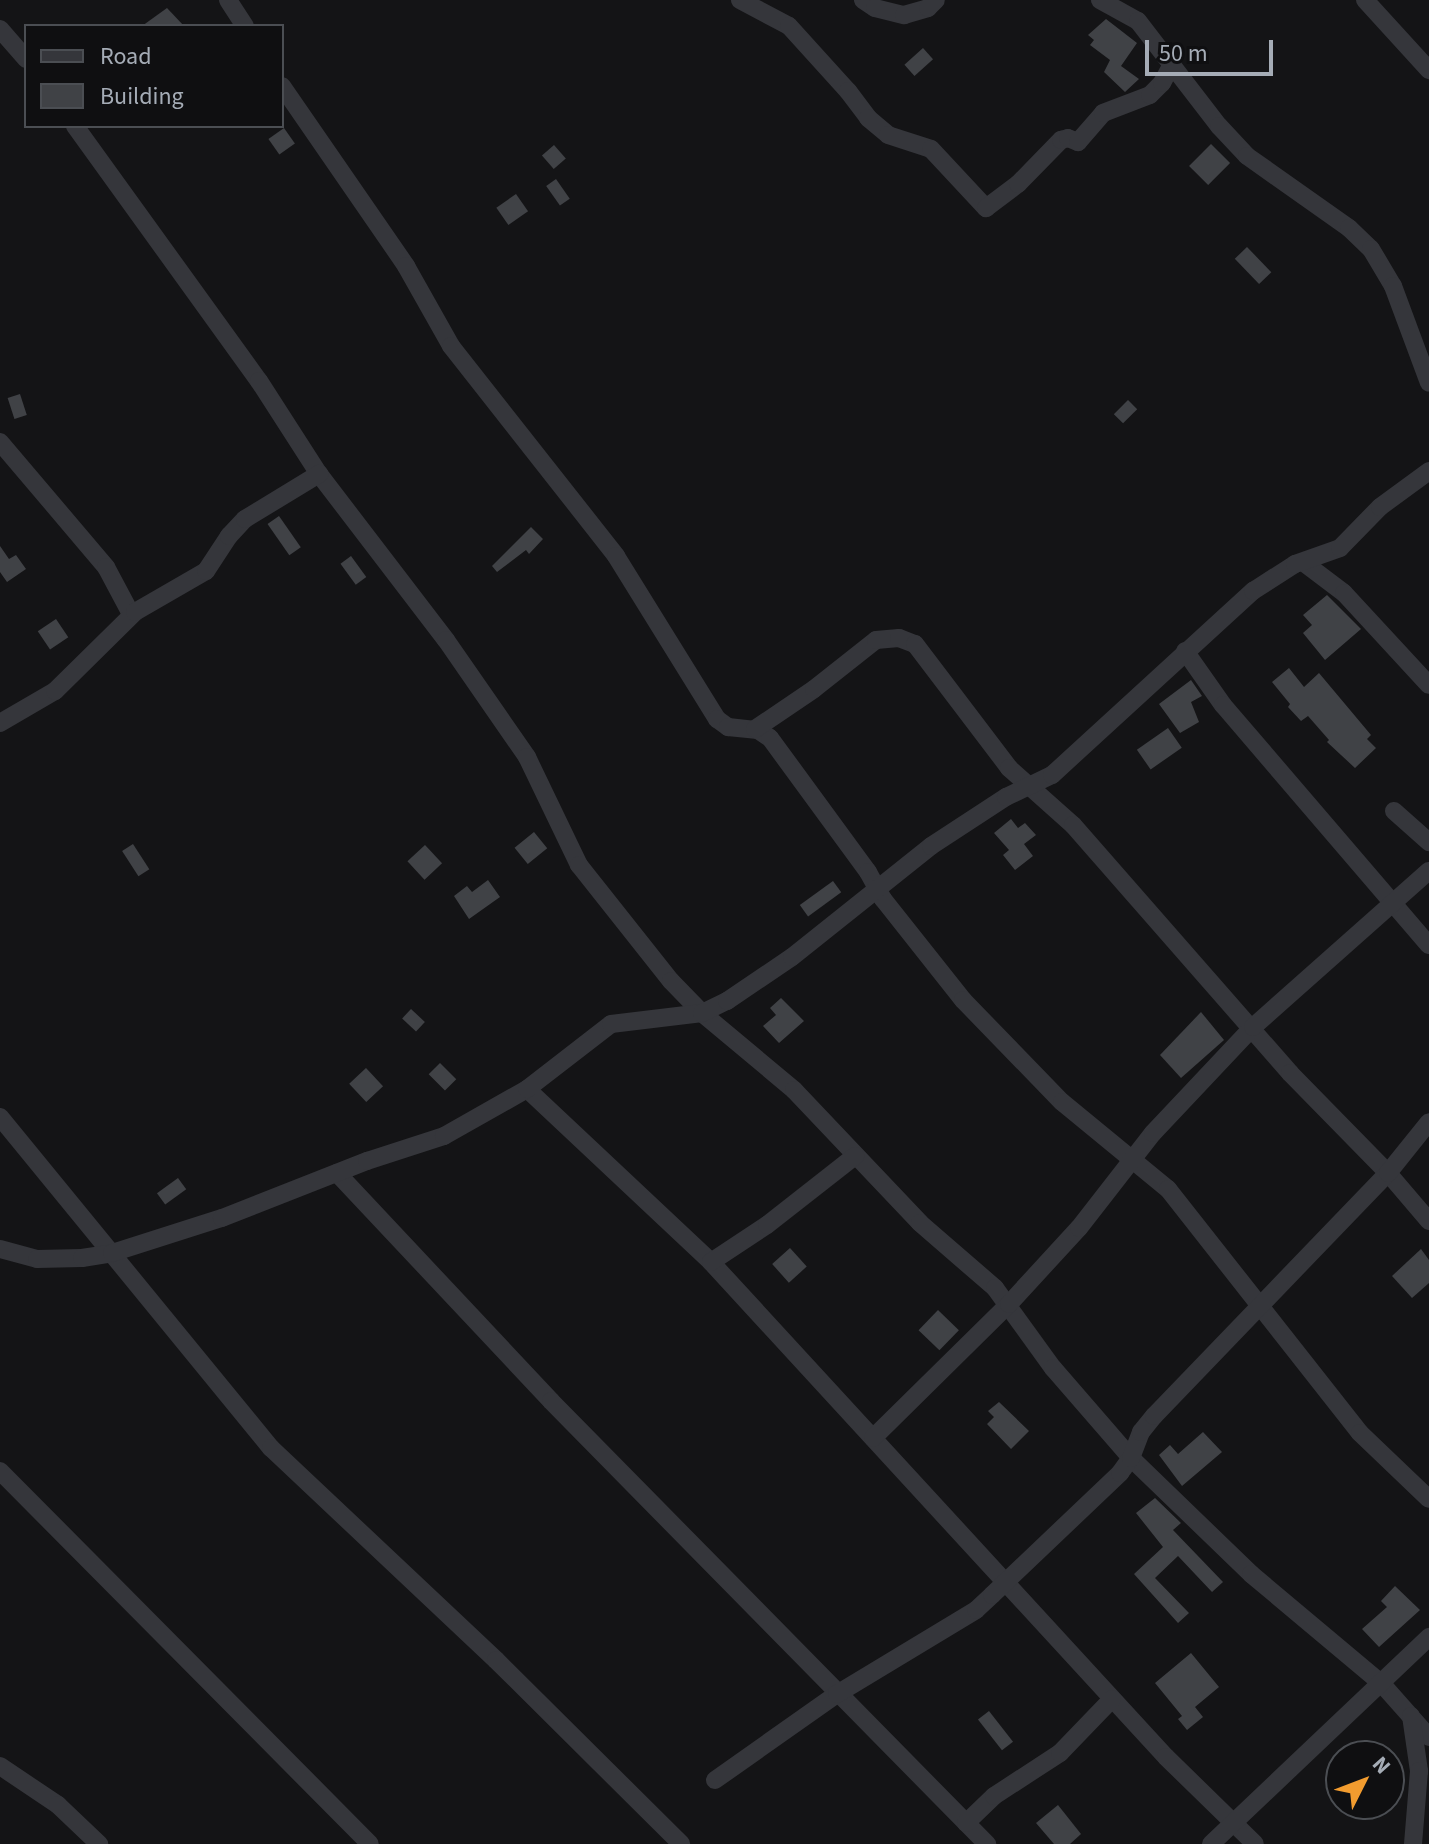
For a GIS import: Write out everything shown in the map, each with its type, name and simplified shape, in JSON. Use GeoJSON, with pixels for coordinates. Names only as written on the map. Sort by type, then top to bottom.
{"type":"FeatureCollection","features":[{"type":"Feature","properties":{"kind":"street"},"geometry":{"type":"LineString","coordinates":[[228,0],[244,24]]}},
{"type":"Feature","properties":{"kind":"street"},"geometry":{"type":"LineString","coordinates":[[740,0],[789,26],[848,91],[868,118],[898,140],[931,149],[986,208],[1018,184],[1061,140],[1068,138],[1078,142],[1103,113],[1150,95],[1162,83],[1171,66]]}},
{"type":"Feature","properties":{"kind":"street"},"geometry":{"type":"LineString","coordinates":[[863,0],[875,8],[904,15],[928,8],[936,0]]}},
{"type":"Feature","properties":{"kind":"street"},"geometry":{"type":"LineString","coordinates":[[1100,0],[1138,21],[1232,142],[1349,228],[1371,249],[1393,286],[1429,383]]}},
{"type":"Feature","properties":{"kind":"street"},"geometry":{"type":"LineString","coordinates":[[1365,0],[1429,70]]}},
{"type":"Feature","properties":{"kind":"street"},"geometry":{"type":"LineString","coordinates":[[0,29],[24,57]]}},
{"type":"Feature","properties":{"kind":"street"},"geometry":{"type":"LineString","coordinates":[[284,89],[414,279],[451,346],[616,556],[717,719],[728,727],[755,729],[775,744],[879,887],[883,899],[932,962],[997,1037],[1062,1102],[1168,1189],[1360,1433],[1429,1499]]}},
{"type":"Feature","properties":{"kind":"street"},"geometry":{"type":"LineString","coordinates":[[76,128],[259,381],[319,474],[446,640],[527,757],[579,865],[671,981],[702,1013],[794,1090],[920,1223],[1009,1304],[1047,1362],[1131,1458],[1251,1574],[1382,1684],[1429,1737]]}},
{"type":"Feature","properties":{"kind":"street"},"geometry":{"type":"LineString","coordinates":[[0,442],[106,567],[131,614]]}},
{"type":"Feature","properties":{"kind":"street"},"geometry":{"type":"LineString","coordinates":[[0,1249],[48,1260],[112,1253],[222,1218],[444,1136],[527,1089],[611,1024],[702,1013],[763,978],[931,846],[1006,797],[1059,770],[1253,591],[1303,562],[1340,548],[1373,513],[1429,471]]}},
{"type":"Feature","properties":{"kind":"street"},"geometry":{"type":"LineString","coordinates":[[0,723],[55,691],[131,614],[206,571],[229,536],[245,519],[319,474]]}},
{"type":"Feature","properties":{"kind":"street"},"geometry":{"type":"LineString","coordinates":[[1303,562],[1344,593],[1429,685]]}},
{"type":"Feature","properties":{"kind":"street"},"geometry":{"type":"LineString","coordinates":[[755,729],[814,689],[876,640],[899,638],[919,648],[945,687],[1009,768],[1073,825],[1253,1027],[1290,1073],[1388,1173],[1429,1221]]}},
{"type":"Feature","properties":{"kind":"street"},"geometry":{"type":"LineString","coordinates":[[1185,651],[1223,705],[1429,945]]}},
{"type":"Feature","properties":{"kind":"street"},"geometry":{"type":"LineString","coordinates":[[1394,811],[1429,842]]}},
{"type":"Feature","properties":{"kind":"street"},"geometry":{"type":"LineString","coordinates":[[873,1438],[1009,1304],[1079,1228],[1131,1159],[1253,1027],[1429,871]]}},
{"type":"Feature","properties":{"kind":"street"},"geometry":{"type":"LineString","coordinates":[[527,1089],[711,1262],[1166,1757],[1255,1844]]}},
{"type":"Feature","properties":{"kind":"street"},"geometry":{"type":"LineString","coordinates":[[0,1117],[271,1448],[496,1660],[681,1844]]}},
{"type":"Feature","properties":{"kind":"street"},"geometry":{"type":"LineString","coordinates":[[715,1780],[837,1694],[976,1610],[1131,1458],[1144,1427],[1261,1309],[1388,1173],[1429,1122]]}},
{"type":"Feature","properties":{"kind":"street"},"geometry":{"type":"LineString","coordinates":[[711,1262],[767,1225],[855,1156]]}},
{"type":"Feature","properties":{"kind":"street"},"geometry":{"type":"LineString","coordinates":[[337,1173],[541,1390],[987,1844]]}},
{"type":"Feature","properties":{"kind":"street"},"geometry":{"type":"LineString","coordinates":[[0,1471],[370,1844]]}},
{"type":"Feature","properties":{"kind":"street"},"geometry":{"type":"LineString","coordinates":[[1211,1844],[1429,1637]]}},
{"type":"Feature","properties":{"kind":"street"},"geometry":{"type":"LineString","coordinates":[[966,1823],[994,1796],[1060,1753],[1112,1699]]}},
{"type":"Feature","properties":{"kind":"street"},"geometry":{"type":"LineString","coordinates":[[1410,1713],[1419,1771],[1413,1844]]}},
{"type":"Feature","properties":{"kind":"street"},"geometry":{"type":"LineString","coordinates":[[0,1766],[58,1805],[99,1844]]}},
{"type":"Feature","properties":{"kind":"building"},"geometry":{"type":"Polygon","coordinates":[[[167,8],[182,24],[145,24],[167,8]]]}},
{"type":"Feature","properties":{"kind":"building"},"geometry":{"type":"Polygon","coordinates":[[[1106,19],[1137,43],[1121,66],[1139,79],[1125,92],[1104,72],[1110,60],[1090,45],[1094,40],[1088,35],[1106,19]]]}},
{"type":"Feature","properties":{"kind":"building"},"geometry":{"type":"Polygon","coordinates":[[[923,48],[933,59],[914,76],[904,65],[923,48]]]}},
{"type":"Feature","properties":{"kind":"building"},"geometry":{"type":"Polygon","coordinates":[[[284,128],[295,144],[279,154],[268,139],[284,128]]]}},
{"type":"Feature","properties":{"kind":"building"},"geometry":{"type":"Polygon","coordinates":[[[1211,144],[1230,163],[1208,185],[1189,166],[1211,144]]]}},
{"type":"Feature","properties":{"kind":"building"},"geometry":{"type":"Polygon","coordinates":[[[554,145],[566,159],[554,169],[542,155],[554,145]]]}},
{"type":"Feature","properties":{"kind":"building"},"geometry":{"type":"Polygon","coordinates":[[[556,179],[570,199],[560,206],[546,186],[556,179]]]}},
{"type":"Feature","properties":{"kind":"building"},"geometry":{"type":"Polygon","coordinates":[[[516,194],[528,211],[508,225],[496,208],[516,194]]]}},
{"type":"Feature","properties":{"kind":"building"},"geometry":{"type":"Polygon","coordinates":[[[1247,247],[1271,272],[1259,284],[1235,259],[1247,247]]]}},
{"type":"Feature","properties":{"kind":"building"},"geometry":{"type":"Polygon","coordinates":[[[20,394],[27,415],[14,419],[8,398],[20,394]]]}},
{"type":"Feature","properties":{"kind":"building"},"geometry":{"type":"Polygon","coordinates":[[[1128,400],[1137,409],[1123,423],[1114,414],[1128,400]]]}},
{"type":"Feature","properties":{"kind":"building"},"geometry":{"type":"Polygon","coordinates":[[[279,516],[301,547],[289,555],[268,524],[279,516]]]}},
{"type":"Feature","properties":{"kind":"building"},"geometry":{"type":"Polygon","coordinates":[[[531,527],[543,539],[529,554],[526,550],[497,572],[492,566],[531,527]]]}},
{"type":"Feature","properties":{"kind":"building"},"geometry":{"type":"Polygon","coordinates":[[[0,546],[9,559],[16,555],[26,569],[7,582],[0,572],[0,546]]]}},
{"type":"Feature","properties":{"kind":"building"},"geometry":{"type":"Polygon","coordinates":[[[351,556],[366,577],[356,585],[340,564],[351,556]]]}},
{"type":"Feature","properties":{"kind":"building"},"geometry":{"type":"Polygon","coordinates":[[[1327,595],[1361,629],[1325,660],[1303,633],[1312,625],[1303,615],[1327,595]]]}},
{"type":"Feature","properties":{"kind":"building"},"geometry":{"type":"Polygon","coordinates":[[[56,619],[68,637],[50,650],[38,631],[56,619]]]}},
{"type":"Feature","properties":{"kind":"building"},"geometry":{"type":"Polygon","coordinates":[[[1289,668],[1304,687],[1319,673],[1371,735],[1367,739],[1376,748],[1355,768],[1327,742],[1329,740],[1308,716],[1301,721],[1288,707],[1290,704],[1272,682],[1289,668]]]}},
{"type":"Feature","properties":{"kind":"building"},"geometry":{"type":"Polygon","coordinates":[[[1191,680],[1202,696],[1191,702],[1199,722],[1180,733],[1159,704],[1191,680]]]}},
{"type":"Feature","properties":{"kind":"building"},"geometry":{"type":"Polygon","coordinates":[[[1168,728],[1182,748],[1151,769],[1137,750],[1168,728]]]}},
{"type":"Feature","properties":{"kind":"building"},"geometry":{"type":"Polygon","coordinates":[[[1011,819],[1018,828],[1025,823],[1036,835],[1024,844],[1033,856],[1015,870],[1003,855],[1009,850],[994,833],[1011,819]]]}},
{"type":"Feature","properties":{"kind":"building"},"geometry":{"type":"Polygon","coordinates":[[[534,832],[547,848],[528,864],[515,848],[534,832]]]}},
{"type":"Feature","properties":{"kind":"building"},"geometry":{"type":"Polygon","coordinates":[[[133,844],[149,869],[138,876],[122,851],[133,844]]]}},
{"type":"Feature","properties":{"kind":"building"},"geometry":{"type":"Polygon","coordinates":[[[425,845],[442,863],[424,880],[407,861],[425,845]]]}},
{"type":"Feature","properties":{"kind":"building"},"geometry":{"type":"Polygon","coordinates":[[[488,880],[500,897],[469,919],[454,896],[467,886],[472,892],[488,880]]]}},
{"type":"Feature","properties":{"kind":"building"},"geometry":{"type":"Polygon","coordinates":[[[833,881],[841,892],[808,916],[800,905],[833,881]]]}},
{"type":"Feature","properties":{"kind":"building"},"geometry":{"type":"Polygon","coordinates":[[[781,998],[804,1021],[779,1043],[763,1026],[776,1015],[770,1008],[781,998]]]}},
{"type":"Feature","properties":{"kind":"building"},"geometry":{"type":"Polygon","coordinates":[[[411,1009],[425,1022],[416,1031],[402,1019],[411,1009]]]}},
{"type":"Feature","properties":{"kind":"building"},"geometry":{"type":"Polygon","coordinates":[[[1201,1012],[1224,1040],[1181,1078],[1160,1055],[1201,1012]]]}},
{"type":"Feature","properties":{"kind":"building"},"geometry":{"type":"Polygon","coordinates":[[[440,1063],[456,1079],[445,1091],[429,1074],[440,1063]]]}},
{"type":"Feature","properties":{"kind":"building"},"geometry":{"type":"Polygon","coordinates":[[[366,1068],[383,1086],[366,1102],[349,1084],[366,1068]]]}},
{"type":"Feature","properties":{"kind":"building"},"geometry":{"type":"Polygon","coordinates":[[[178,1178],[186,1189],[165,1205],[157,1193],[178,1178]]]}},
{"type":"Feature","properties":{"kind":"building"},"geometry":{"type":"Polygon","coordinates":[[[790,1248],[807,1267],[789,1283],[772,1264],[790,1248]]]}},
{"type":"Feature","properties":{"kind":"building"},"geometry":{"type":"Polygon","coordinates":[[[1421,1249],[1429,1260],[1429,1283],[1412,1298],[1392,1276],[1421,1249]]]}},
{"type":"Feature","properties":{"kind":"building"},"geometry":{"type":"Polygon","coordinates":[[[938,1310],[959,1330],[939,1350],[919,1330],[938,1310]]]}},
{"type":"Feature","properties":{"kind":"building"},"geometry":{"type":"Polygon","coordinates":[[[999,1402],[1029,1431],[1011,1449],[987,1424],[994,1417],[988,1411],[999,1402]]]}},
{"type":"Feature","properties":{"kind":"building"},"geometry":{"type":"Polygon","coordinates":[[[1203,1432],[1222,1452],[1182,1486],[1159,1455],[1170,1445],[1178,1454],[1203,1432]]]}},
{"type":"Feature","properties":{"kind":"building"},"geometry":{"type":"Polygon","coordinates":[[[1155,1498],[1181,1523],[1173,1530],[1223,1582],[1212,1592],[1178,1556],[1155,1578],[1189,1613],[1178,1623],[1134,1574],[1163,1547],[1136,1513],[1155,1498]]]}},
{"type":"Feature","properties":{"kind":"building"},"geometry":{"type":"Polygon","coordinates":[[[1395,1586],[1420,1610],[1379,1647],[1362,1629],[1387,1607],[1381,1601],[1395,1586]]]}},
{"type":"Feature","properties":{"kind":"building"},"geometry":{"type":"Polygon","coordinates":[[[1191,1653],[1219,1687],[1195,1707],[1203,1717],[1187,1730],[1178,1719],[1182,1716],[1155,1683],[1191,1653]]]}},
{"type":"Feature","properties":{"kind":"building"},"geometry":{"type":"Polygon","coordinates":[[[989,1711],[1013,1742],[1002,1750],[978,1720],[989,1711]]]}},
{"type":"Feature","properties":{"kind":"building"},"geometry":{"type":"Polygon","coordinates":[[[1058,1805],[1081,1834],[1070,1844],[1054,1844],[1036,1823],[1058,1805]]]}}]}
